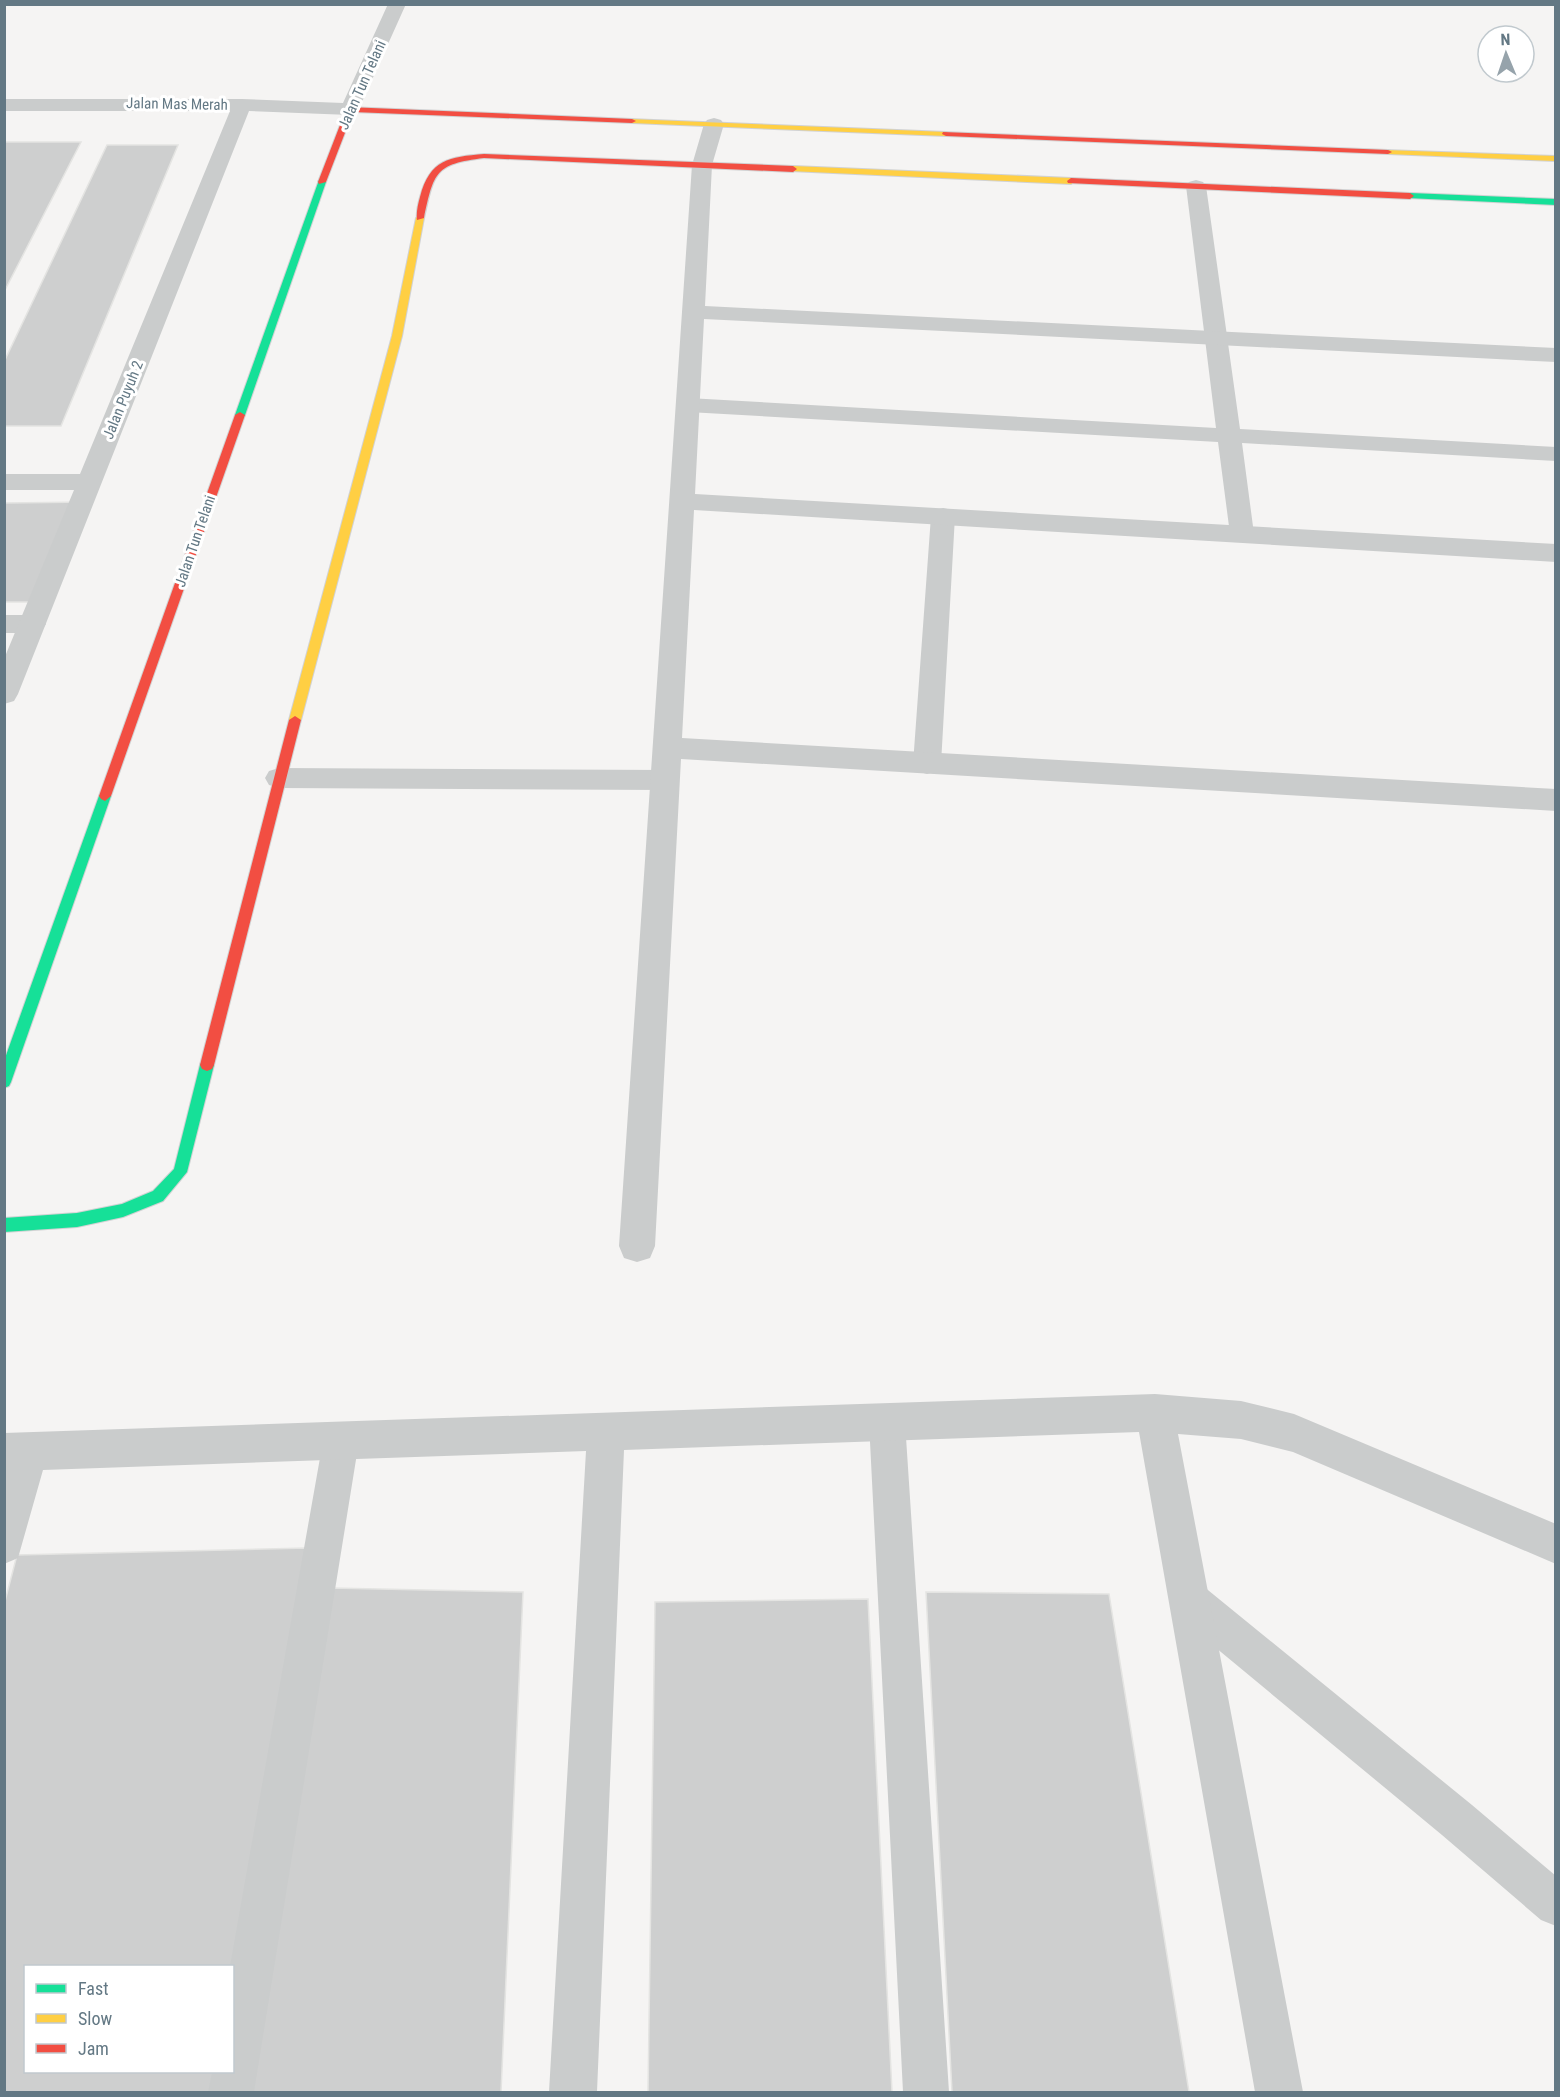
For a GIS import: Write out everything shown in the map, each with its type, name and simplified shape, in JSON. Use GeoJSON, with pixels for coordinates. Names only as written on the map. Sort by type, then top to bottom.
{"type":"FeatureCollection","features":[{"type":"Feature","properties":{"kind":"street","name":"Jalan Tun Telani"},"geometry":{"type":"LineString","coordinates":[[4,1082],[335,146],[397,4]]}},
{"type":"Feature","properties":{"kind":"street","name":"Jalan Mas Merah"},"geometry":{"type":"LineString","coordinates":[[4,105],[242,105],[350,109]]}},
{"type":"Feature","properties":{"kind":"street","name":"Jalan Puyuh 2"},"geometry":{"type":"LineString","coordinates":[[4,694],[242,105]]}},
{"type":"Feature","properties":{"kind":"street"},"geometry":{"type":"LineString","coordinates":[[350,109],[1556,159]]}},
{"type":"Feature","properties":{"kind":"street"},"geometry":{"type":"LineString","coordinates":[[637,1246],[702,165],[714,124]]}},
{"type":"Feature","properties":{"kind":"street"},"geometry":{"type":"LineString","coordinates":[[4,1225],[77,1220],[123,1210],[158,1196],[180,1172],[279,778],[397,336],[428,180],[443,162],[484,156],[1556,202]]}},
{"type":"Feature","properties":{"kind":"street"},"geometry":{"type":"LineString","coordinates":[[693,312],[1556,356]]}},
{"type":"Feature","properties":{"kind":"street"},"geometry":{"type":"LineString","coordinates":[[4,482],[90,482]]}},
{"type":"Feature","properties":{"kind":"street"},"geometry":{"type":"LineString","coordinates":[[682,501],[1556,553]]}},
{"type":"Feature","properties":{"kind":"street"},"geometry":{"type":"LineString","coordinates":[[667,748],[1556,800]]}},
{"type":"Feature","properties":{"kind":"street"},"geometry":{"type":"LineString","coordinates":[[1155,1413],[1279,2092]]}},
{"type":"Feature","properties":{"kind":"street"},"geometry":{"type":"LineString","coordinates":[[4,1544],[17,1451],[1155,1413],[1241,1420],[1294,1433],[1556,1544]]}},
{"type":"Feature","properties":{"kind":"street"},"geometry":{"type":"LineString","coordinates":[[573,2092],[606,1432]]}},
{"type":"Feature","properties":{"kind":"lane"},"geometry":{"type":"LineString","coordinates":[[1196,186],[1242,534]]}},
{"type":"Feature","properties":{"kind":"lane"},"geometry":{"type":"LineString","coordinates":[[688,405],[1556,454]]}},
{"type":"Feature","properties":{"kind":"lane"},"geometry":{"type":"LineString","coordinates":[[927,764],[943,516]]}},
{"type":"Feature","properties":{"kind":"lane"},"geometry":{"type":"LineString","coordinates":[[4,624],[33,624]]}},
{"type":"Feature","properties":{"kind":"lane"},"geometry":{"type":"LineString","coordinates":[[279,778],[665,780]]}},
{"type":"Feature","properties":{"kind":"lane"},"geometry":{"type":"LineString","coordinates":[[887,1422],[926,2092]]}},
{"type":"Feature","properties":{"kind":"lane"},"geometry":{"type":"LineString","coordinates":[[231,2092],[341,1441]]}},
{"type":"Feature","properties":{"kind":"lane"},"geometry":{"type":"LineString","coordinates":[[1189,1600],[1457,1820],[1556,1905]]}},
{"type":"Feature","properties":{"kind":"building"},"geometry":{"type":"Polygon","coordinates":[[[4,142],[81,142],[4,292],[4,142]]]}},
{"type":"Feature","properties":{"kind":"building"},"geometry":{"type":"Polygon","coordinates":[[[107,145],[178,145],[61,426],[4,426],[4,362],[107,145]]]}},
{"type":"Feature","properties":{"kind":"building"},"geometry":{"type":"Polygon","coordinates":[[[89,502],[53,602],[4,602],[4,503],[89,502]]]}},
{"type":"Feature","properties":{"kind":"building"},"geometry":{"type":"Polygon","coordinates":[[[307,1548],[232,1965],[24,1965],[24,2073],[220,2073],[217,2092],[4,2092],[4,1605],[17,1555],[307,1548]]]}},
{"type":"Feature","properties":{"kind":"building"},"geometry":{"type":"Polygon","coordinates":[[[331,1588],[523,1592],[501,2092],[249,2092],[331,1588]]]}},
{"type":"Feature","properties":{"kind":"building"},"geometry":{"type":"Polygon","coordinates":[[[926,1592],[1109,1594],[1189,2092],[952,2092],[926,1592]]]}},
{"type":"Feature","properties":{"kind":"building"},"geometry":{"type":"Polygon","coordinates":[[[868,1599],[892,2092],[648,2092],[655,1602],[868,1599]]]}},
{"type":"Feature","properties":{"kind":"traffic: fast"},"geometry":{"type":"LineString","coordinates":[[240,415],[322,182]]}},
{"type":"Feature","properties":{"kind":"traffic: fast"},"geometry":{"type":"LineString","coordinates":[[1410,196],[1556,202]]}},
{"type":"Feature","properties":{"kind":"traffic: fast"},"geometry":{"type":"LineString","coordinates":[[4,1082],[105,796]]}},
{"type":"Feature","properties":{"kind":"traffic: fast"},"geometry":{"type":"LineString","coordinates":[[4,1225],[77,1220],[123,1210],[158,1196],[180,1172],[207,1065]]}},
{"type":"Feature","properties":{"kind":"traffic: slow"},"geometry":{"type":"LineString","coordinates":[[632,121],[946,134]]}},
{"type":"Feature","properties":{"kind":"traffic: slow"},"geometry":{"type":"LineString","coordinates":[[1388,152],[1556,159]]}},
{"type":"Feature","properties":{"kind":"traffic: slow"},"geometry":{"type":"LineString","coordinates":[[793,169],[1071,181]]}},
{"type":"Feature","properties":{"kind":"traffic: slow"},"geometry":{"type":"LineString","coordinates":[[295,720],[397,336],[420,218]]}},
{"type":"Feature","properties":{"kind":"traffic: jam"},"geometry":{"type":"LineString","coordinates":[[322,182],[350,109],[632,121]]}},
{"type":"Feature","properties":{"kind":"traffic: jam"},"geometry":{"type":"LineString","coordinates":[[946,134],[1388,152]]}},
{"type":"Feature","properties":{"kind":"traffic: jam"},"geometry":{"type":"LineString","coordinates":[[420,218],[427,188],[436,170],[443,164],[466,158],[484,156],[793,169]]}},
{"type":"Feature","properties":{"kind":"traffic: jam"},"geometry":{"type":"LineString","coordinates":[[1071,181],[1410,196]]}},
{"type":"Feature","properties":{"kind":"traffic: jam"},"geometry":{"type":"LineString","coordinates":[[105,796],[240,415]]}},
{"type":"Feature","properties":{"kind":"traffic: jam"},"geometry":{"type":"LineString","coordinates":[[207,1065],[295,720]]}}]}
